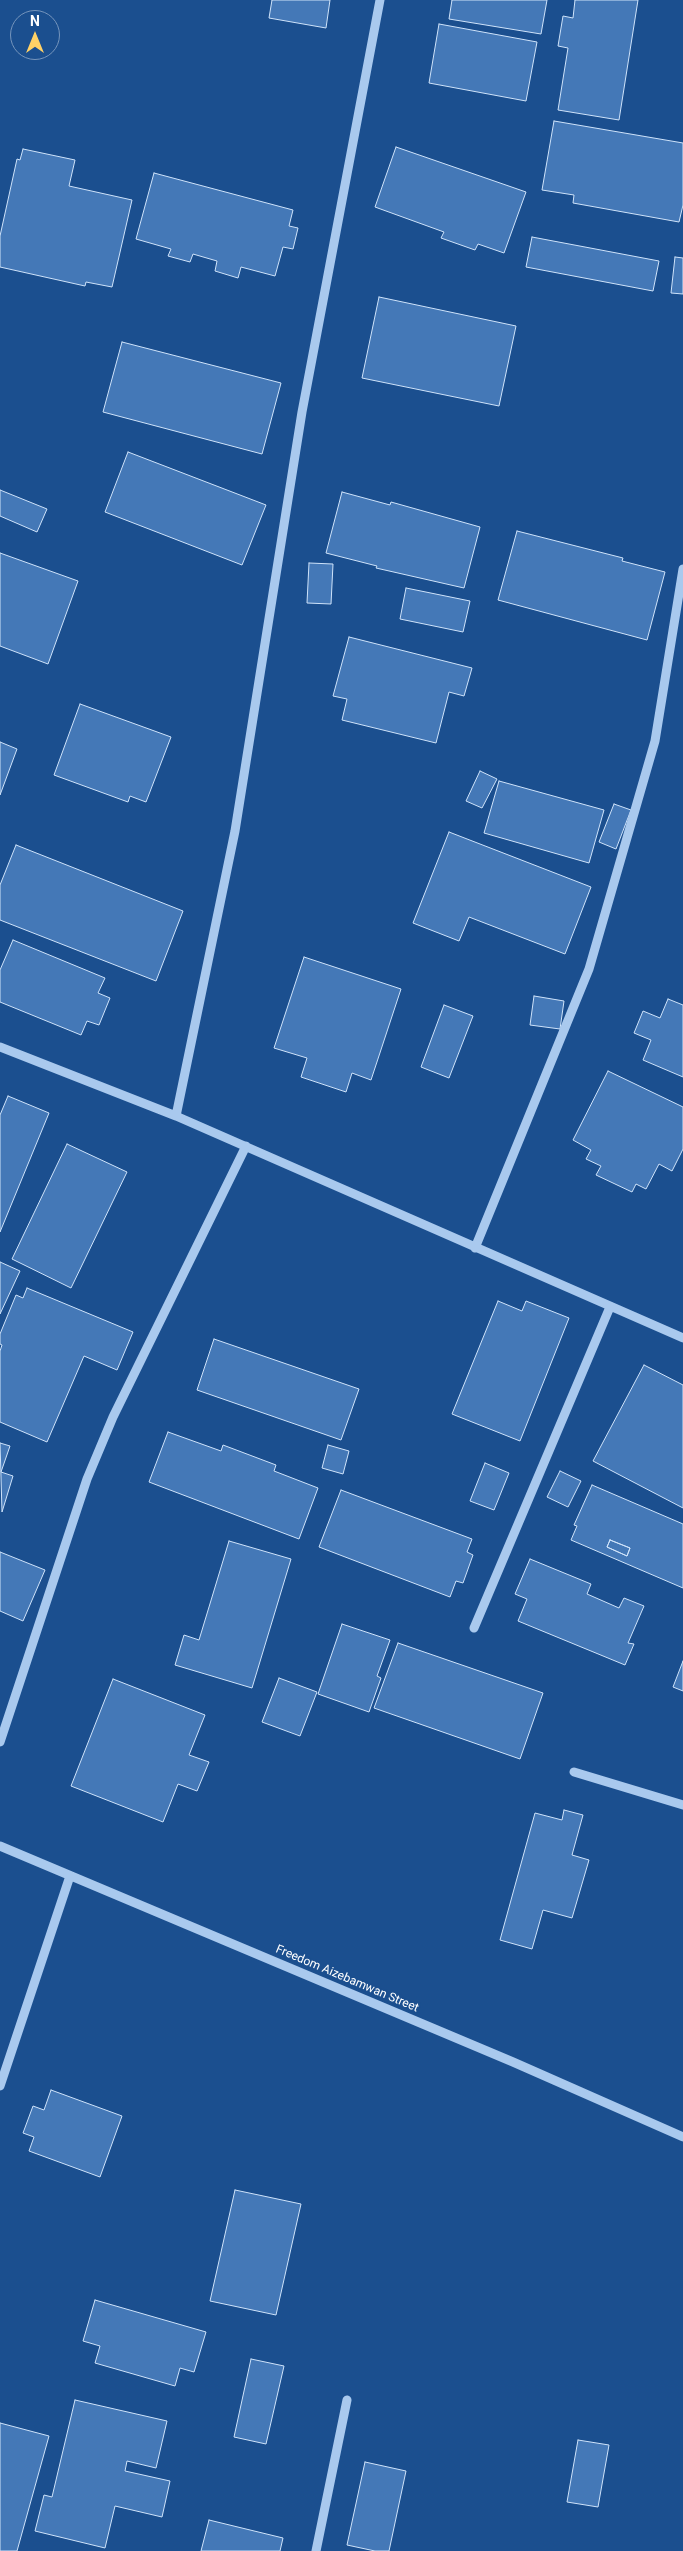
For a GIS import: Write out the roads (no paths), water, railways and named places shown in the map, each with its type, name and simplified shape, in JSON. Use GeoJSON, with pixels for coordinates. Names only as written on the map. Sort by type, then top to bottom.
{"type":"FeatureCollection","features":[{"type":"Feature","properties":{"kind":"street"},"geometry":{"type":"LineString","coordinates":[[176,1116],[234,831],[302,412],[380,0]]}},
{"type":"Feature","properties":{"kind":"street"},"geometry":{"type":"LineString","coordinates":[[475,1248],[588,969],[655,742],[683,570]]}},
{"type":"Feature","properties":{"kind":"street"},"geometry":{"type":"LineString","coordinates":[[0,1047],[176,1116],[683,1338]]}},
{"type":"Feature","properties":{"kind":"street"},"geometry":{"type":"LineString","coordinates":[[0,1742],[87,1479],[113,1417],[246,1146]]}},
{"type":"Feature","properties":{"kind":"street"},"geometry":{"type":"LineString","coordinates":[[474,1628],[610,1307]]}},
{"type":"Feature","properties":{"kind":"street"},"geometry":{"type":"LineString","coordinates":[[574,1772],[683,1805]]}},
{"type":"Feature","properties":{"kind":"street","name":"Freedom Aizebamwan Street"},"geometry":{"type":"LineString","coordinates":[[0,1846],[683,2136]]}},
{"type":"Feature","properties":{"kind":"street"},"geometry":{"type":"LineString","coordinates":[[0,2086],[70,1876]]}},
{"type":"Feature","properties":{"kind":"street"},"geometry":{"type":"LineString","coordinates":[[316,2551],[347,2400]]}}]}
